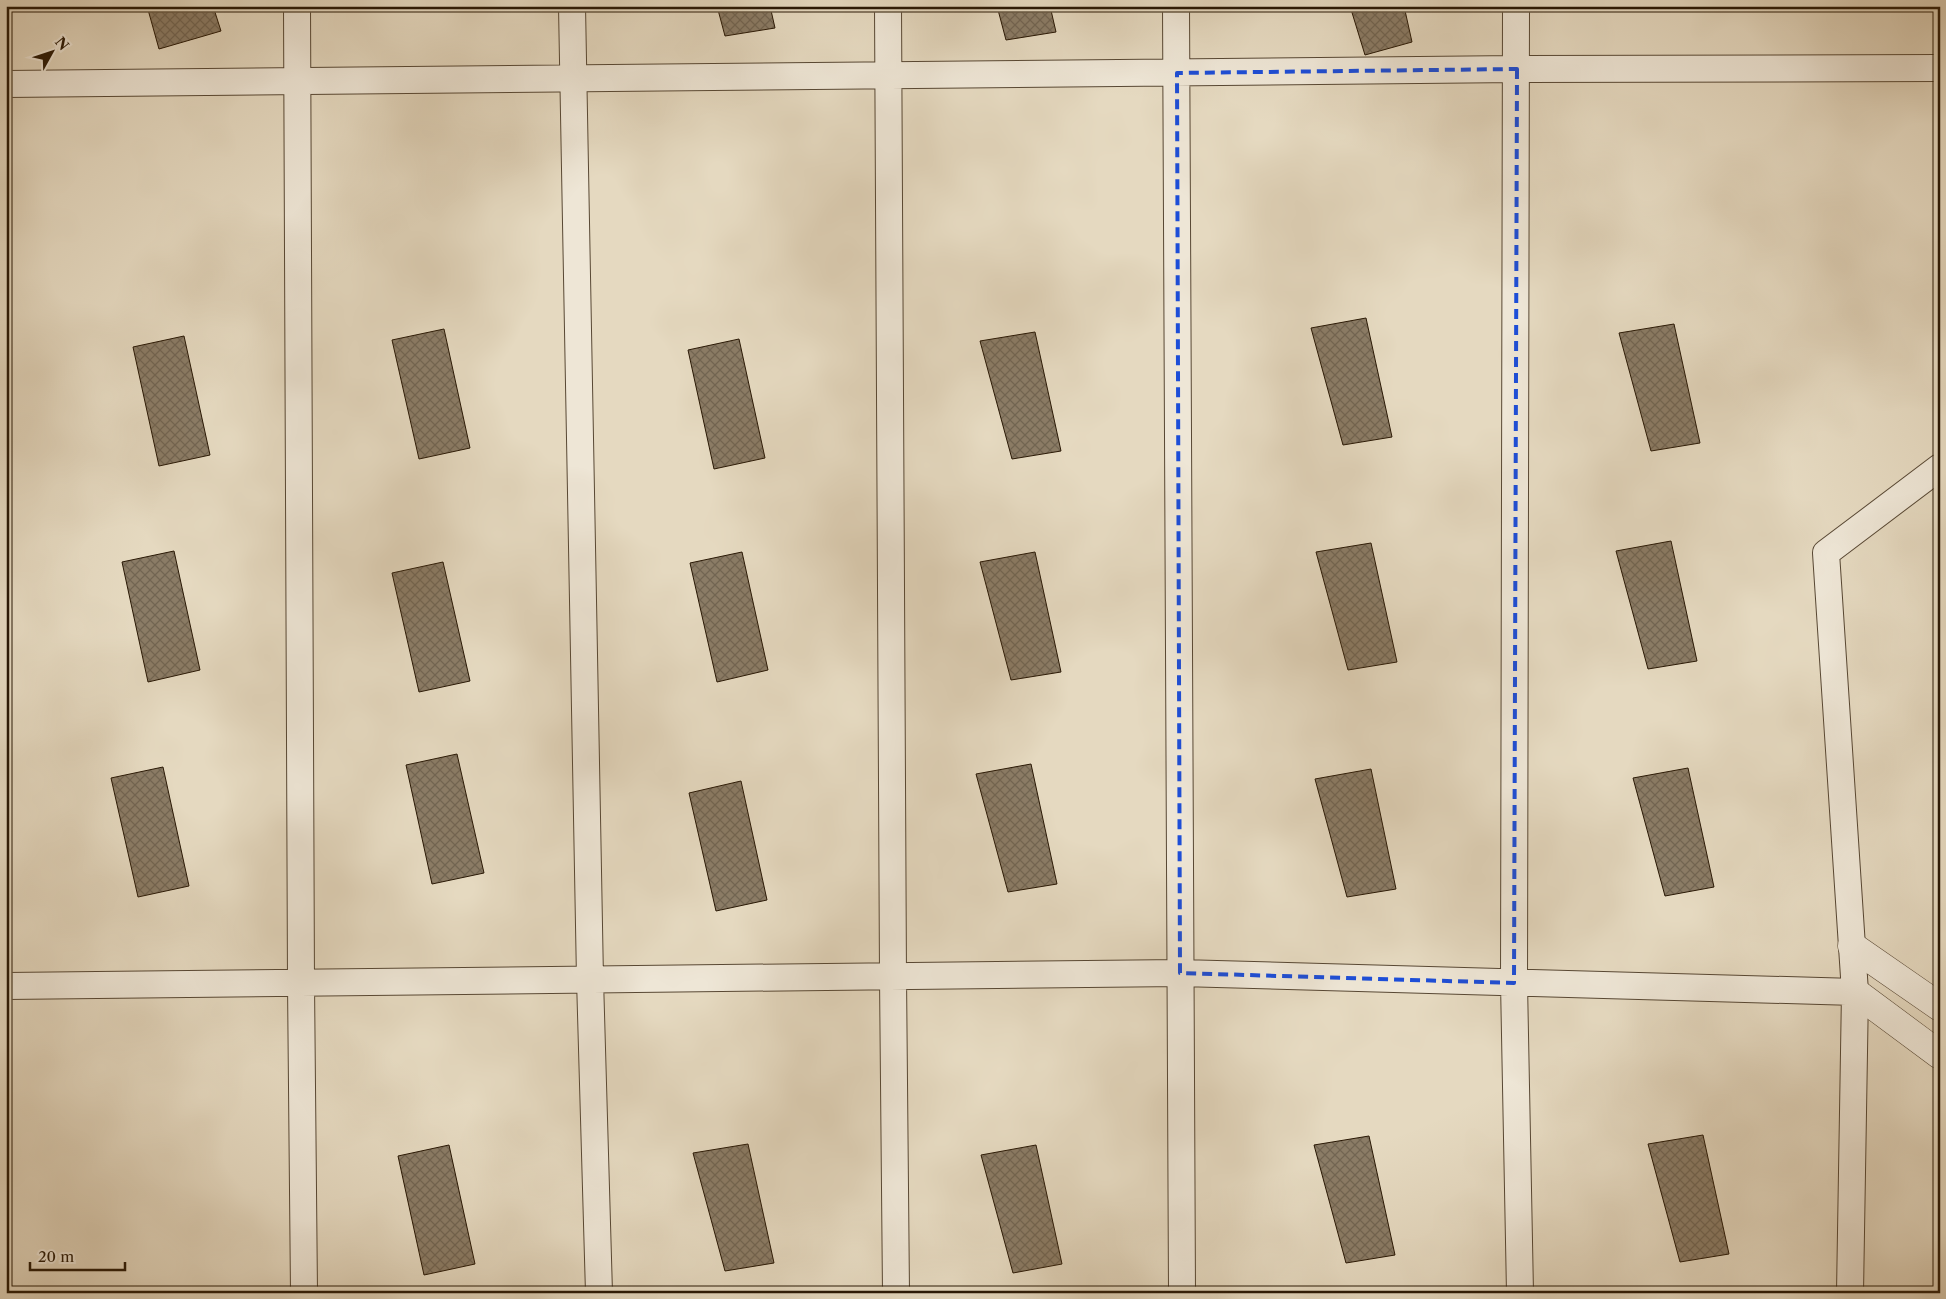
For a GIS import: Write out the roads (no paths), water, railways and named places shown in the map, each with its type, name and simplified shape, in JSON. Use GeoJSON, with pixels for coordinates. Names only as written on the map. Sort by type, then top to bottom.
{"type":"FeatureCollection","features":[{"type":"Feature","properties":{"kind":"street"},"geometry":{"type":"LineString","coordinates":[[298,6],[301,983],[304,1293]]}},
{"type":"Feature","properties":{"kind":"street"},"geometry":{"type":"LineString","coordinates":[[572,6],[590,980],[599,1293]]}},
{"type":"Feature","properties":{"kind":"street"},"geometry":{"type":"LineString","coordinates":[[888,6],[896,1293]]}},
{"type":"Feature","properties":{"kind":"street"},"geometry":{"type":"LineString","coordinates":[[1176,6],[1182,1293]]}},
{"type":"Feature","properties":{"kind":"street"},"geometry":{"type":"LineString","coordinates":[[1516,6],[1514,983],[1520,1293]]}},
{"type":"Feature","properties":{"kind":"street"},"geometry":{"type":"LineString","coordinates":[[6,84],[1517,69],[1940,68]]}},
{"type":"Feature","properties":{"kind":"street"},"geometry":{"type":"LineString","coordinates":[[1850,1293],[1855,992],[1826,553],[1940,467]]}},
{"type":"Feature","properties":{"kind":"street"},"geometry":{"type":"LineString","coordinates":[[1852,946],[1940,1007]]}},
{"type":"Feature","properties":{"kind":"street"},"geometry":{"type":"LineString","coordinates":[[6,986],[1180,973],[1855,992],[1940,1055]]}}]}
